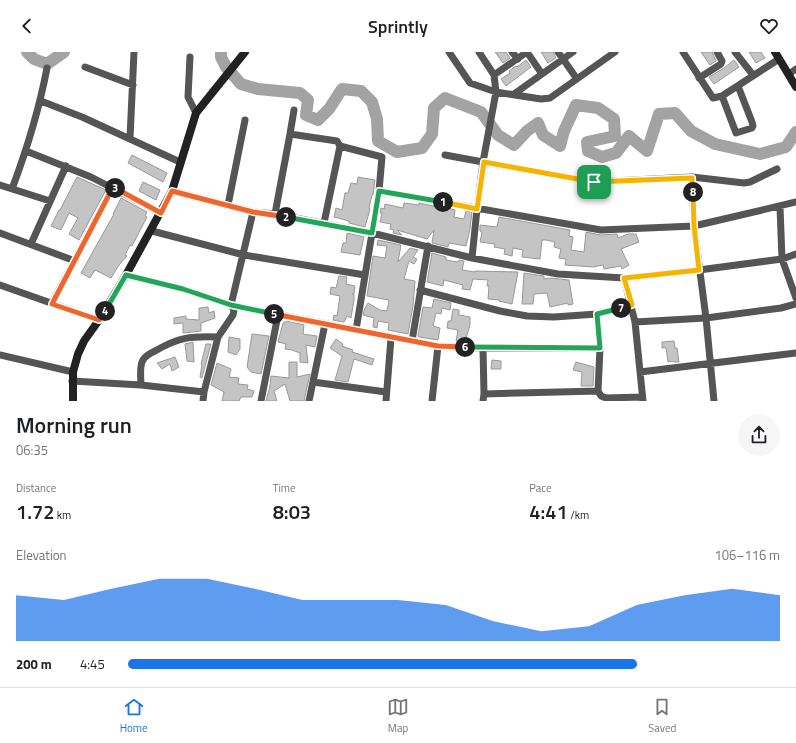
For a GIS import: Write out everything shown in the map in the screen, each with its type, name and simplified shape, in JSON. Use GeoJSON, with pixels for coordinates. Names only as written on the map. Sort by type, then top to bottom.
{"type":"FeatureCollection","features":[{"type":"Feature","properties":{"kind":"street"},"geometry":{"type":"LineString","coordinates":[[130,138],[134,52]]}},
{"type":"Feature","properties":{"kind":"street"},"geometry":{"type":"LineString","coordinates":[[73,401],[72,372],[78,354],[84,341],[99,320],[152,231],[172,191],[196,113],[245,52]]}},
{"type":"Feature","properties":{"kind":"street"},"geometry":{"type":"LineString","coordinates":[[449,52],[470,83],[496,92],[541,99],[550,98],[615,52]]}},
{"type":"Feature","properties":{"kind":"street"},"geometry":{"type":"LineString","coordinates":[[472,258],[477,209],[496,92],[494,75],[479,52]]}},
{"type":"Feature","properties":{"kind":"street"},"geometry":{"type":"LineString","coordinates":[[512,52],[518,59]]}},
{"type":"Feature","properties":{"kind":"street"},"geometry":{"type":"LineString","coordinates":[[494,75],[527,52],[542,74]]}},
{"type":"Feature","properties":{"kind":"street"},"geometry":{"type":"LineString","coordinates":[[558,52],[577,79]]}},
{"type":"Feature","properties":{"kind":"street"},"geometry":{"type":"LineString","coordinates":[[514,94],[573,52]]}},
{"type":"Feature","properties":{"kind":"street"},"geometry":{"type":"LineString","coordinates":[[683,52],[713,98],[722,96],[738,86],[777,55],[796,87]]}},
{"type":"Feature","properties":{"kind":"street"},"geometry":{"type":"LineString","coordinates":[[699,78],[721,64],[722,61],[717,52]]}},
{"type":"Feature","properties":{"kind":"street"},"geometry":{"type":"LineString","coordinates":[[735,52],[753,75]]}},
{"type":"Feature","properties":{"kind":"street"},"geometry":{"type":"LineString","coordinates":[[190,57],[188,97],[196,113]]}},
{"type":"Feature","properties":{"kind":"street"},"geometry":{"type":"LineString","coordinates":[[85,67],[133,85]]}},
{"type":"Feature","properties":{"kind":"street"},"geometry":{"type":"LineString","coordinates":[[12,189],[26,151],[41,101],[47,68]]}},
{"type":"Feature","properties":{"kind":"street"},"geometry":{"type":"LineString","coordinates":[[789,74],[796,69]]}},
{"type":"Feature","properties":{"kind":"street"},"geometry":{"type":"LineString","coordinates":[[722,96],[736,133],[752,128],[752,122],[738,86]]}},
{"type":"Feature","properties":{"kind":"street"},"geometry":{"type":"LineString","coordinates":[[41,101],[82,116],[180,162]]}},
{"type":"Feature","properties":{"kind":"street"},"geometry":{"type":"LineString","coordinates":[[275,214],[294,110]]}},
{"type":"Feature","properties":{"kind":"street"},"geometry":{"type":"LineString","coordinates":[[228,205],[245,120]]}},
{"type":"Feature","properties":{"kind":"street"},"geometry":{"type":"LineString","coordinates":[[290,134],[337,141],[340,146],[382,158],[379,191],[356,330]]}},
{"type":"Feature","properties":{"kind":"street"},"geometry":{"type":"LineString","coordinates":[[324,223],[340,146]]}},
{"type":"Feature","properties":{"kind":"street"},"geometry":{"type":"LineString","coordinates":[[26,151],[66,166],[113,187],[161,213]]}},
{"type":"Feature","properties":{"kind":"street"},"geometry":{"type":"LineString","coordinates":[[445,156],[594,182],[692,178],[744,183],[750,182],[777,168]]}},
{"type":"Feature","properties":{"kind":"street"},"geometry":{"type":"LineString","coordinates":[[31,244],[66,166]]}},
{"type":"Feature","properties":{"kind":"street"},"geometry":{"type":"LineString","coordinates":[[692,178],[694,226],[706,318],[714,401]]}},
{"type":"Feature","properties":{"kind":"street"},"geometry":{"type":"LineString","coordinates":[[0,185],[50,201]]}},
{"type":"Feature","properties":{"kind":"street"},"geometry":{"type":"LineString","coordinates":[[52,304],[113,187]]}},
{"type":"Feature","properties":{"kind":"street"},"geometry":{"type":"LineString","coordinates":[[172,191],[253,212],[275,214],[324,223],[428,246],[472,258],[558,274],[624,278],[782,259],[796,254]]}},
{"type":"Feature","properties":{"kind":"street"},"geometry":{"type":"LineString","coordinates":[[379,191],[601,230],[694,226],[780,207],[796,202]]}},
{"type":"Feature","properties":{"kind":"street"},"geometry":{"type":"LineString","coordinates":[[780,207],[782,259],[796,298]]}},
{"type":"Feature","properties":{"kind":"street"},"geometry":{"type":"LineString","coordinates":[[203,401],[218,337],[233,315],[234,310],[231,305],[253,212]]}},
{"type":"Feature","properties":{"kind":"street"},"geometry":{"type":"LineString","coordinates":[[152,231],[244,255],[365,275]]}},
{"type":"Feature","properties":{"kind":"street"},"geometry":{"type":"LineString","coordinates":[[0,233],[75,261]]}},
{"type":"Feature","properties":{"kind":"street"},"geometry":{"type":"LineString","coordinates":[[412,341],[428,246]]}},
{"type":"Feature","properties":{"kind":"street"},"geometry":{"type":"LineString","coordinates":[[126,275],[183,289],[231,305],[391,338],[438,346],[483,348],[600,348]]}},
{"type":"Feature","properties":{"kind":"street"},"geometry":{"type":"LineString","coordinates":[[597,314],[600,348],[598,391],[601,396],[606,398],[642,399],[635,322],[632,305],[624,278]]}},
{"type":"Feature","properties":{"kind":"street"},"geometry":{"type":"LineString","coordinates":[[0,285],[99,320]]}},
{"type":"Feature","properties":{"kind":"street"},"geometry":{"type":"LineString","coordinates":[[420,290],[500,311],[527,316],[554,317],[597,314],[632,305]]}},
{"type":"Feature","properties":{"kind":"street"},"geometry":{"type":"LineString","coordinates":[[635,322],[706,318],[781,308],[796,304]]}},
{"type":"Feature","properties":{"kind":"street"},"geometry":{"type":"LineString","coordinates":[[261,401],[278,315]]}},
{"type":"Feature","properties":{"kind":"street"},"geometry":{"type":"LineString","coordinates":[[310,401],[325,324]]}},
{"type":"Feature","properties":{"kind":"street"},"geometry":{"type":"LineString","coordinates":[[141,385],[142,361],[146,356],[169,342],[182,338],[196,336],[218,337]]}},
{"type":"Feature","properties":{"kind":"street"},"geometry":{"type":"LineString","coordinates":[[386,401],[391,338]]}},
{"type":"Feature","properties":{"kind":"street"},"geometry":{"type":"LineString","coordinates":[[432,401],[438,346]]}},
{"type":"Feature","properties":{"kind":"street"},"geometry":{"type":"LineString","coordinates":[[483,348],[483,398],[598,391]]}},
{"type":"Feature","properties":{"kind":"street"},"geometry":{"type":"LineString","coordinates":[[640,372],[796,353]]}},
{"type":"Feature","properties":{"kind":"street"},"geometry":{"type":"LineString","coordinates":[[0,355],[72,372]]}},
{"type":"Feature","properties":{"kind":"street"},"geometry":{"type":"LineString","coordinates":[[72,381],[141,385],[204,392]]}},
{"type":"Feature","properties":{"kind":"street"},"geometry":{"type":"LineString","coordinates":[[313,382],[386,392]]}},
{"type":"Feature","properties":{"kind":"building"},"geometry":{"type":"Polygon","coordinates":[[[495,52],[506,52],[510,58],[503,63],[495,52]]]}},
{"type":"Feature","properties":{"kind":"building"},"geometry":{"type":"Polygon","coordinates":[[[541,52],[553,52],[556,58],[548,63],[541,52]]]}},
{"type":"Feature","properties":{"kind":"building"},"geometry":{"type":"Polygon","coordinates":[[[701,52],[712,52],[716,61],[710,65],[701,52]]]}},
{"type":"Feature","properties":{"kind":"building"},"geometry":{"type":"Polygon","coordinates":[[[749,52],[761,52],[765,58],[756,63],[749,52]]]}},
{"type":"Feature","properties":{"kind":"building"},"geometry":{"type":"Polygon","coordinates":[[[526,60],[531,67],[506,86],[501,79],[510,73],[509,71],[526,60]]]}},
{"type":"Feature","properties":{"kind":"building"},"geometry":{"type":"Polygon","coordinates":[[[734,60],[739,67],[714,84],[709,77],[734,60]]]}},
{"type":"Feature","properties":{"kind":"building"},"geometry":{"type":"Polygon","coordinates":[[[132,155],[167,173],[163,182],[128,163],[132,155]]]}},
{"type":"Feature","properties":{"kind":"building"},"geometry":{"type":"Polygon","coordinates":[[[77,177],[106,190],[79,240],[69,234],[78,218],[69,213],[61,230],[51,226],[77,177]]]}},
{"type":"Feature","properties":{"kind":"building"},"geometry":{"type":"Polygon","coordinates":[[[358,177],[375,180],[365,227],[334,217],[336,208],[342,210],[345,193],[348,193],[351,183],[357,184],[358,177]]]}},
{"type":"Feature","properties":{"kind":"building"},"geometry":{"type":"Polygon","coordinates":[[[143,182],[160,190],[156,200],[139,191],[143,182]]]}},
{"type":"Feature","properties":{"kind":"building"},"geometry":{"type":"Polygon","coordinates":[[[121,198],[147,212],[145,216],[147,217],[132,246],[130,245],[125,255],[127,256],[111,278],[95,270],[90,278],[81,273],[114,214],[121,198]]]}},
{"type":"Feature","properties":{"kind":"building"},"geometry":{"type":"Polygon","coordinates":[[[404,203],[419,205],[419,203],[447,210],[448,208],[455,210],[454,217],[464,219],[466,211],[472,212],[466,246],[449,243],[448,247],[432,243],[434,230],[427,239],[397,230],[402,235],[393,233],[394,230],[390,229],[391,224],[380,222],[382,213],[380,213],[381,208],[384,209],[385,204],[403,208],[404,203]]]}},
{"type":"Feature","properties":{"kind":"building"},"geometry":{"type":"Polygon","coordinates":[[[499,217],[570,230],[569,236],[573,237],[571,250],[584,252],[586,232],[601,235],[617,234],[618,238],[628,234],[636,234],[639,242],[621,249],[629,265],[622,269],[621,266],[604,269],[603,265],[593,267],[565,265],[566,259],[559,258],[561,249],[554,247],[555,242],[546,240],[542,240],[540,259],[522,257],[523,250],[513,248],[512,256],[504,254],[505,249],[494,247],[495,244],[480,242],[482,232],[480,231],[480,225],[497,227],[499,217]]]}},
{"type":"Feature","properties":{"kind":"building"},"geometry":{"type":"Polygon","coordinates":[[[347,233],[364,237],[360,255],[341,252],[343,243],[346,243],[347,233]]]}},
{"type":"Feature","properties":{"kind":"building"},"geometry":{"type":"Polygon","coordinates":[[[378,240],[401,245],[398,262],[410,248],[418,250],[413,257],[417,259],[414,264],[409,261],[404,279],[415,281],[413,306],[408,334],[388,330],[389,323],[378,321],[377,328],[373,327],[374,318],[363,315],[368,303],[380,310],[387,311],[389,300],[367,296],[373,256],[385,258],[387,246],[377,245],[378,240]]]}},
{"type":"Feature","properties":{"kind":"building"},"geometry":{"type":"Polygon","coordinates":[[[432,253],[446,257],[446,260],[458,262],[459,260],[464,261],[462,270],[475,272],[518,272],[512,304],[499,300],[488,299],[488,280],[473,279],[470,290],[462,289],[463,285],[444,280],[443,286],[427,282],[432,253]]]}},
{"type":"Feature","properties":{"kind":"building"},"geometry":{"type":"Polygon","coordinates":[[[524,273],[544,276],[544,279],[550,278],[569,280],[573,304],[568,305],[568,303],[550,307],[547,293],[534,294],[533,304],[522,304],[524,273]]]}},
{"type":"Feature","properties":{"kind":"building"},"geometry":{"type":"Polygon","coordinates":[[[339,276],[347,277],[346,284],[355,286],[354,294],[352,294],[354,295],[354,300],[351,318],[347,316],[344,322],[333,320],[334,315],[337,316],[340,296],[330,294],[331,287],[336,288],[339,276]]]}},
{"type":"Feature","properties":{"kind":"building"},"geometry":{"type":"Polygon","coordinates":[[[434,299],[451,303],[450,310],[442,308],[441,314],[436,313],[433,326],[440,328],[438,340],[418,336],[423,307],[432,308],[434,299]]]}},
{"type":"Feature","properties":{"kind":"building"},"geometry":{"type":"Polygon","coordinates":[[[208,307],[209,313],[214,311],[215,318],[201,323],[201,331],[183,333],[183,323],[174,324],[174,318],[186,316],[186,319],[199,320],[199,308],[208,307]]]}},
{"type":"Feature","properties":{"kind":"building"},"geometry":{"type":"Polygon","coordinates":[[[453,309],[459,310],[459,315],[470,317],[470,325],[465,342],[456,341],[458,330],[447,328],[448,321],[451,321],[453,309]]]}},
{"type":"Feature","properties":{"kind":"building"},"geometry":{"type":"Polygon","coordinates":[[[287,321],[304,325],[303,334],[317,336],[315,347],[306,345],[308,363],[300,362],[300,353],[285,349],[286,344],[278,342],[283,323],[287,321]]]}},
{"type":"Feature","properties":{"kind":"building"},"geometry":{"type":"Polygon","coordinates":[[[252,334],[269,336],[261,374],[251,372],[247,367],[252,334]]]}},
{"type":"Feature","properties":{"kind":"building"},"geometry":{"type":"Polygon","coordinates":[[[229,337],[240,339],[240,349],[236,355],[228,352],[229,337]]]}},
{"type":"Feature","properties":{"kind":"building"},"geometry":{"type":"Polygon","coordinates":[[[336,339],[343,344],[342,346],[353,350],[352,352],[374,359],[372,365],[354,359],[348,382],[335,380],[342,356],[330,348],[336,339]]]}},
{"type":"Feature","properties":{"kind":"building"},"geometry":{"type":"Polygon","coordinates":[[[674,341],[675,348],[677,348],[679,362],[668,362],[666,348],[662,348],[662,342],[674,341]]]}},
{"type":"Feature","properties":{"kind":"building"},"geometry":{"type":"Polygon","coordinates":[[[193,342],[194,362],[187,361],[185,344],[193,342]]]}},
{"type":"Feature","properties":{"kind":"building"},"geometry":{"type":"Polygon","coordinates":[[[206,344],[211,344],[202,378],[200,377],[201,364],[206,344]]]}},
{"type":"Feature","properties":{"kind":"building"},"geometry":{"type":"Polygon","coordinates":[[[175,357],[179,367],[172,371],[170,364],[162,369],[157,363],[175,357]]]}},
{"type":"Feature","properties":{"kind":"building"},"geometry":{"type":"Polygon","coordinates":[[[492,360],[501,361],[501,369],[491,369],[492,360]]]}},
{"type":"Feature","properties":{"kind":"building"},"geometry":{"type":"Polygon","coordinates":[[[289,362],[297,362],[297,377],[310,374],[304,401],[290,401],[285,384],[274,391],[277,401],[266,401],[271,376],[289,378],[289,362]]]}},
{"type":"Feature","properties":{"kind":"building"},"geometry":{"type":"Polygon","coordinates":[[[576,362],[594,367],[593,386],[581,386],[582,372],[573,370],[576,362]]]}},
{"type":"Feature","properties":{"kind":"building"},"geometry":{"type":"Polygon","coordinates":[[[217,363],[231,369],[229,377],[239,378],[238,384],[248,385],[247,389],[254,391],[252,397],[241,397],[239,401],[222,401],[224,392],[211,385],[217,363]]]}},
{"type":"Feature","properties":{"kind":"waterway"},"geometry":{"type":"LineString","coordinates":[[27,52],[34,59],[47,64],[64,52]]}},
{"type":"Feature","properties":{"kind":"waterway"},"geometry":{"type":"LineString","coordinates":[[221,52],[221,57],[226,67],[241,84],[258,89],[300,93],[308,100],[306,115],[318,120],[329,109],[342,89],[361,91],[372,102],[377,119],[378,141],[397,152],[422,148],[432,134],[434,108],[445,98],[481,112],[498,135],[514,145],[527,131],[538,123],[543,135],[560,146],[564,131],[576,105],[598,108],[614,119],[615,136],[587,142],[588,151],[602,157],[616,153],[629,136],[647,151],[659,114],[675,113],[691,131],[715,144],[760,154],[786,147],[796,132]]}},
{"type":"Feature","properties":{"kind":"route"},"geometry":{"type":"LineString","coordinates":[[484,162],[594,182],[692,178],[694,226],[699,270],[624,278],[632,305],[597,314],[600,348],[483,348],[438,346],[391,338],[231,305],[183,289],[126,275],[99,320],[52,304],[113,187],[161,213],[172,191],[253,212],[275,214],[372,233],[379,191],[477,209],[484,162]]}}]}
